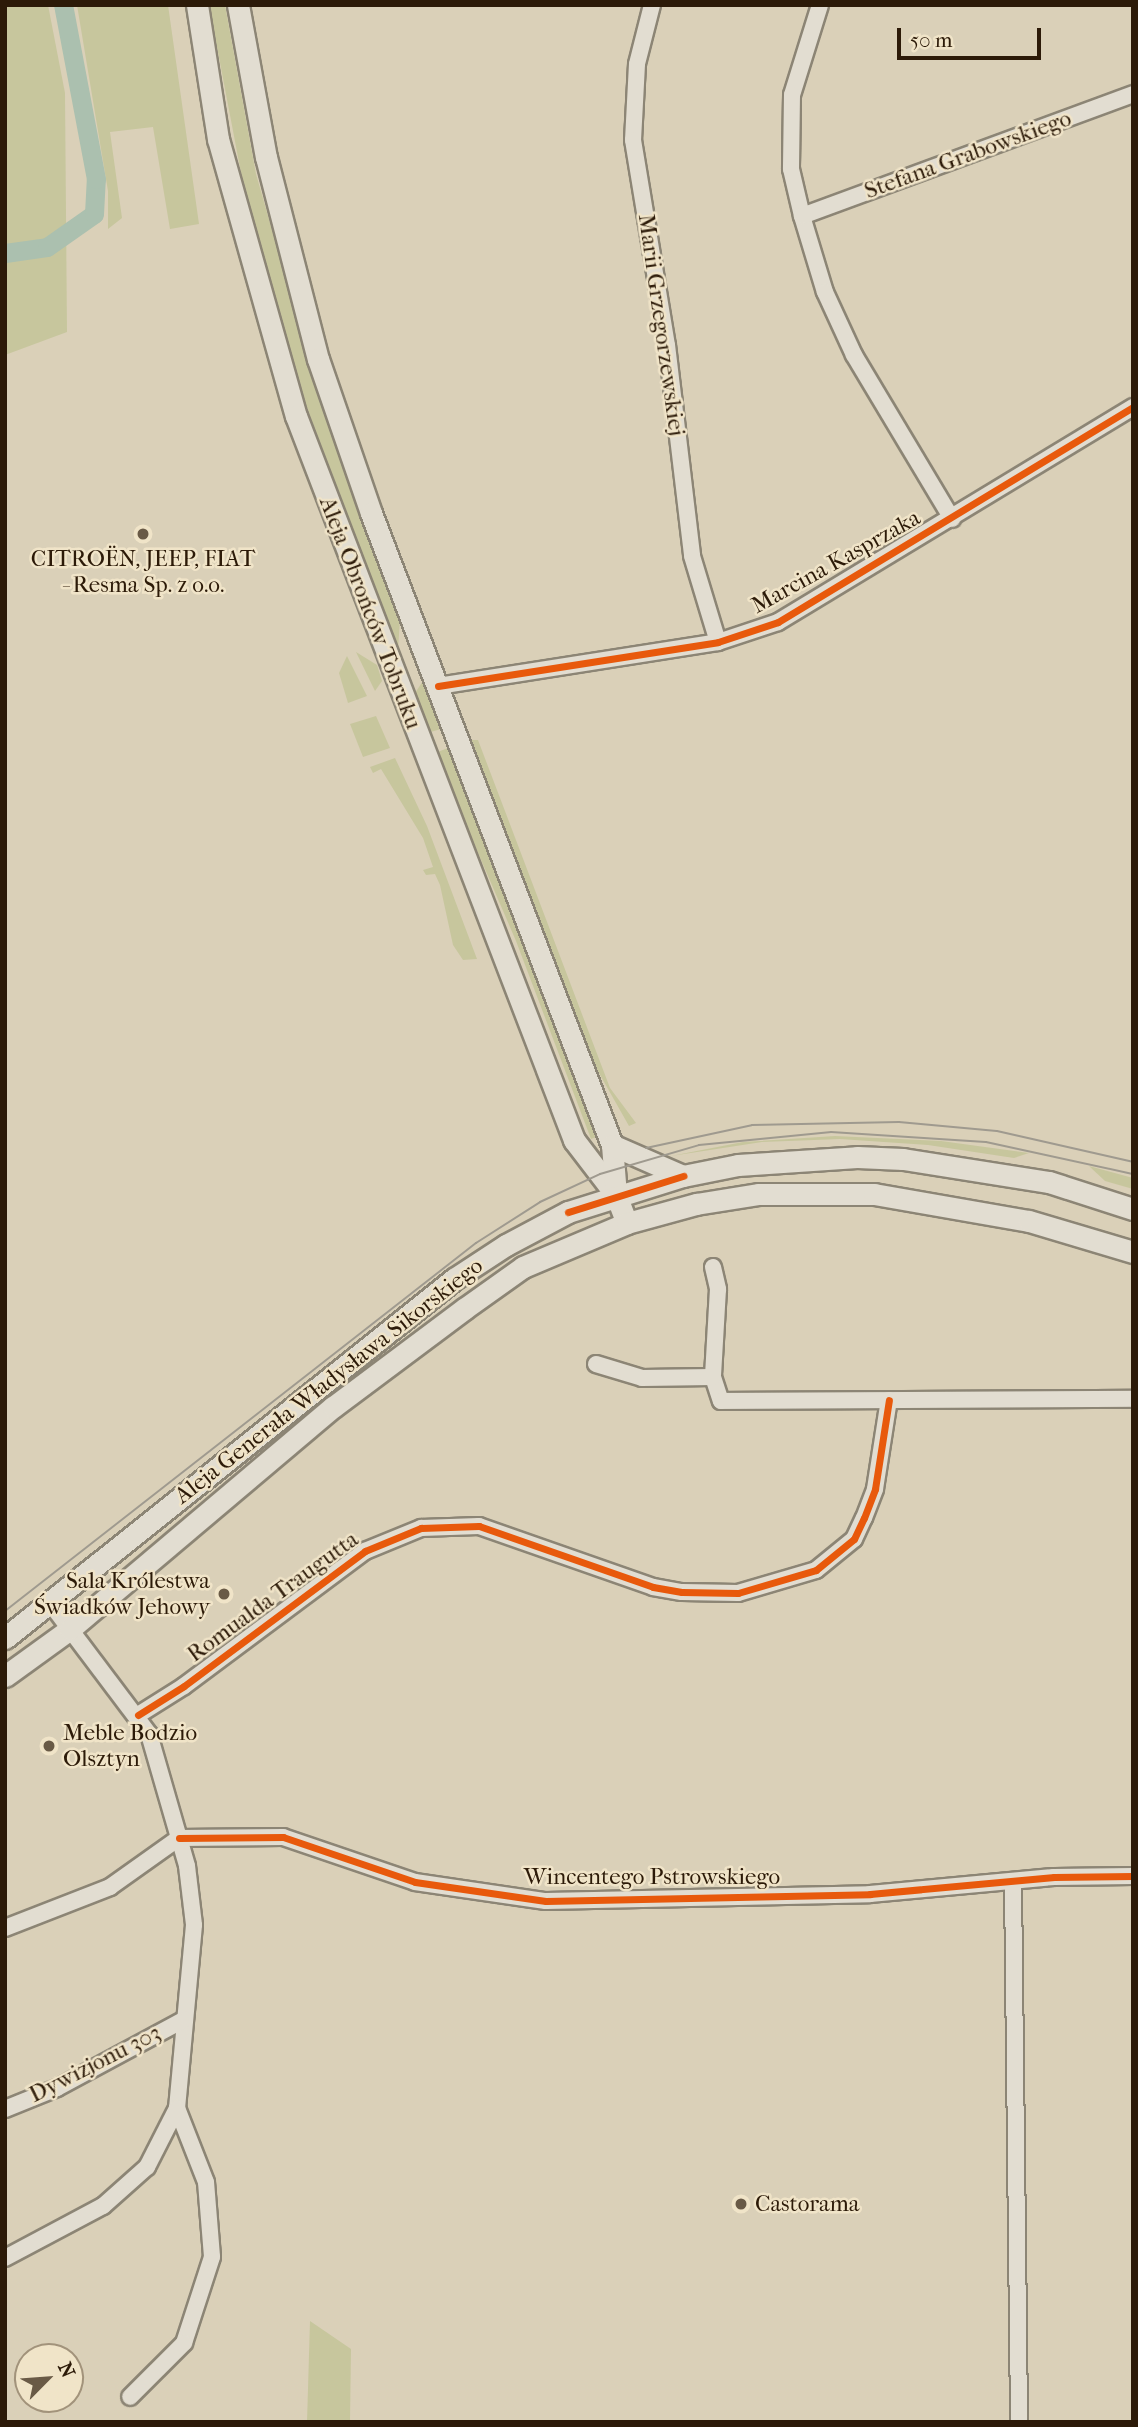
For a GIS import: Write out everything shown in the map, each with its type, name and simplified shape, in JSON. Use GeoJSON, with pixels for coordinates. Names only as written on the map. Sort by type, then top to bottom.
{"type":"FeatureCollection","features":[{"type":"Feature","properties":{"kind":"main road","name":"Aleja Obrońców Tobruku"},"geometry":{"type":"LineString","coordinates":[[197,5],[218,139],[296,416],[574,1140],[616,1195],[627,1223]]}},
{"type":"Feature","properties":{"kind":"main road","name":"Aleja Obrońców Tobruku"},"geometry":{"type":"LineString","coordinates":[[238,5],[266,157],[318,359],[371,513],[612,1145],[616,1195]]}},
{"type":"Feature","properties":{"kind":"main road"},"geometry":{"type":"LineString","coordinates":[[612,1145],[683,1176]]}},
{"type":"Feature","properties":{"kind":"main road","name":"Aleja Generała Władysława Sikorskiego"},"geometry":{"type":"LineString","coordinates":[[5,1638],[51,1604],[454,1279],[550,1221],[616,1195],[683,1176],[791,1159],[903,1159],[1049,1182],[1133,1209]]}},
{"type":"Feature","properties":{"kind":"main road","name":"Aleja Generała Władysława Sikorskiego"},"geometry":{"type":"LineString","coordinates":[[5,1676],[70,1629],[333,1407],[464,1308],[540,1258],[627,1223],[696,1204],[759,1194],[874,1194],[1029,1221],[1133,1252]]}},
{"type":"Feature","properties":{"kind":"street","name":"Marii Grzegorzewskiej"},"geometry":{"type":"LineString","coordinates":[[652,5],[637,64],[633,140],[667,345],[692,556],[718,642]]}},
{"type":"Feature","properties":{"kind":"street"},"geometry":{"type":"LineString","coordinates":[[820,5],[792,94],[791,169],[802,216],[825,292],[854,355],[952,519]]}},
{"type":"Feature","properties":{"kind":"street","name":"Stefana Grabowskiego"},"geometry":{"type":"LineString","coordinates":[[802,216],[1133,94]]}},
{"type":"Feature","properties":{"kind":"street","name":"Marcina Kasprzaka"},"geometry":{"type":"LineString","coordinates":[[438,686],[718,642],[778,622],[1133,408]]}},
{"type":"Feature","properties":{"kind":"street"},"geometry":{"type":"LineString","coordinates":[[713,1267],[718,1289],[713,1377],[721,1401],[1133,1399]]}},
{"type":"Feature","properties":{"kind":"street"},"geometry":{"type":"LineString","coordinates":[[596,1364],[642,1378],[713,1377]]}},
{"type":"Feature","properties":{"kind":"street","name":"Romualda Traugutta"},"geometry":{"type":"LineString","coordinates":[[138,1715],[184,1686],[365,1551],[421,1528],[479,1526],[653,1587],[682,1592],[738,1593],[816,1570],[854,1539],[864,1518],[875,1489],[889,1400]]}},
{"type":"Feature","properties":{"kind":"street"},"geometry":{"type":"LineString","coordinates":[[51,1604],[70,1629]]}},
{"type":"Feature","properties":{"kind":"street","name":"Dywizjonu 303"},"geometry":{"type":"LineString","coordinates":[[5,2258],[103,2206],[147,2167],[177,2108],[194,1925],[179,1838],[167,1811],[149,1734],[138,1715],[70,1629]]}},
{"type":"Feature","properties":{"kind":"street","name":"Wincentego Pstrowskiego"},"geometry":{"type":"LineString","coordinates":[[179,1838],[284,1837],[415,1882],[546,1901],[870,1894],[1013,1881],[1133,1876]]}},
{"type":"Feature","properties":{"kind":"street"},"geometry":{"type":"LineString","coordinates":[[5,1928],[110,1887],[179,1838]]}},
{"type":"Feature","properties":{"kind":"street"},"geometry":{"type":"LineString","coordinates":[[1013,1881],[1019,2422]]}},
{"type":"Feature","properties":{"kind":"street","name":"Dywizjonu 303"},"geometry":{"type":"LineString","coordinates":[[5,2109],[57,2088],[185,2019]]}},
{"type":"Feature","properties":{"kind":"street","name":"Dywizjonu 303"},"geometry":{"type":"LineString","coordinates":[[130,2397],[184,2343],[212,2257],[206,2182],[177,2108]]}},
{"type":"Feature","properties":{"kind":"green space"},"geometry":{"type":"Polygon","coordinates":[[[5,5],[48,5],[65,93],[67,332],[5,355],[5,5]]]}},
{"type":"Feature","properties":{"kind":"green space"},"geometry":{"type":"Polygon","coordinates":[[[77,5],[168,5],[199,224],[170,229],[153,127],[110,132],[122,218],[108,229],[108,191],[77,5]]]}},
{"type":"Feature","properties":{"kind":"green space"},"geometry":{"type":"Polygon","coordinates":[[[209,5],[225,5],[256,174],[328,425],[400,619],[398,650],[327,468],[284,338],[242,178],[209,5]]]}},
{"type":"Feature","properties":{"kind":"green space"},"geometry":{"type":"Polygon","coordinates":[[[356,652],[377,665],[382,681],[375,691],[356,652]]]}},
{"type":"Feature","properties":{"kind":"green space"},"geometry":{"type":"Polygon","coordinates":[[[347,656],[367,696],[348,703],[339,673],[347,656]]]}},
{"type":"Feature","properties":{"kind":"green space"},"geometry":{"type":"Polygon","coordinates":[[[423,681],[441,729],[427,733],[413,696],[423,681]]]}},
{"type":"Feature","properties":{"kind":"green space"},"geometry":{"type":"Polygon","coordinates":[[[376,716],[390,748],[363,757],[350,724],[376,716]]]}},
{"type":"Feature","properties":{"kind":"green space"},"geometry":{"type":"Polygon","coordinates":[[[471,740],[478,740],[610,1088],[636,1123],[629,1126],[595,1066],[471,740]]]}},
{"type":"Feature","properties":{"kind":"green space"},"geometry":{"type":"Polygon","coordinates":[[[448,748],[596,1137],[591,1139],[516,941],[435,753],[448,748]]]}},
{"type":"Feature","properties":{"kind":"green space"},"geometry":{"type":"Polygon","coordinates":[[[395,758],[427,826],[477,959],[463,960],[453,945],[440,885],[435,874],[426,875],[423,870],[433,867],[423,838],[381,769],[373,773],[370,767],[395,758]]]}},
{"type":"Feature","properties":{"kind":"green space"},"geometry":{"type":"Polygon","coordinates":[[[835,1136],[941,1141],[1029,1153],[1014,1158],[928,1145],[840,1139],[762,1142],[671,1156],[743,1142],[835,1136]]]}},
{"type":"Feature","properties":{"kind":"green space"},"geometry":{"type":"Polygon","coordinates":[[[1089,1166],[1133,1178],[1133,1189],[1105,1181],[1089,1166]]]}},
{"type":"Feature","properties":{"kind":"green space"},"geometry":{"type":"Polygon","coordinates":[[[310,2321],[351,2349],[350,2422],[307,2422],[310,2321]]]}},
{"type":"Feature","properties":{"kind":"waterway"},"geometry":{"type":"LineString","coordinates":[[5,253],[47,247],[94,214],[96,179],[63,5]]}},
{"type":"Feature","properties":{"kind":"tram line"},"geometry":{"type":"LineString","coordinates":[[646,1148],[752,1125],[899,1122],[997,1131],[1133,1162]]}},
{"type":"Feature","properties":{"kind":"tram line"},"geometry":{"type":"LineString","coordinates":[[5,1611],[476,1243],[540,1202],[600,1174],[699,1145],[831,1132],[986,1142],[1133,1174]]}},
{"type":"Feature","properties":{"kind":"cycle path"},"geometry":{"type":"LineString","coordinates":[[438,686],[718,642],[778,622],[1133,407]]}},
{"type":"Feature","properties":{"kind":"cycle path"},"geometry":{"type":"LineString","coordinates":[[568,1212],[683,1176]]}},
{"type":"Feature","properties":{"kind":"cycle path"},"geometry":{"type":"LineString","coordinates":[[138,1715],[184,1686],[365,1551],[421,1528],[479,1526],[653,1587],[682,1592],[738,1593],[816,1570],[854,1539],[864,1518],[875,1489],[889,1400]]}},
{"type":"Feature","properties":{"kind":"cycle path"},"geometry":{"type":"LineString","coordinates":[[179,1838],[283,1837],[415,1882],[546,1901],[870,1894],[1054,1877],[1133,1876]]}},
{"type":"Feature","properties":{"kind":"place","name":"CITROËN, JEEP, FIAT - Resma Sp. z o.o."},"geometry":{"type":"Point","coordinates":[143,534]}},
{"type":"Feature","properties":{"kind":"place","name":"Sala Królestwa Świadków Jehowy"},"geometry":{"type":"Point","coordinates":[224,1594]}},
{"type":"Feature","properties":{"kind":"place","name":"Meble Bodzio Olsztyn"},"geometry":{"type":"Point","coordinates":[49,1746]}},
{"type":"Feature","properties":{"kind":"place","name":"Castorama"},"geometry":{"type":"Point","coordinates":[741,2204]}}]}
